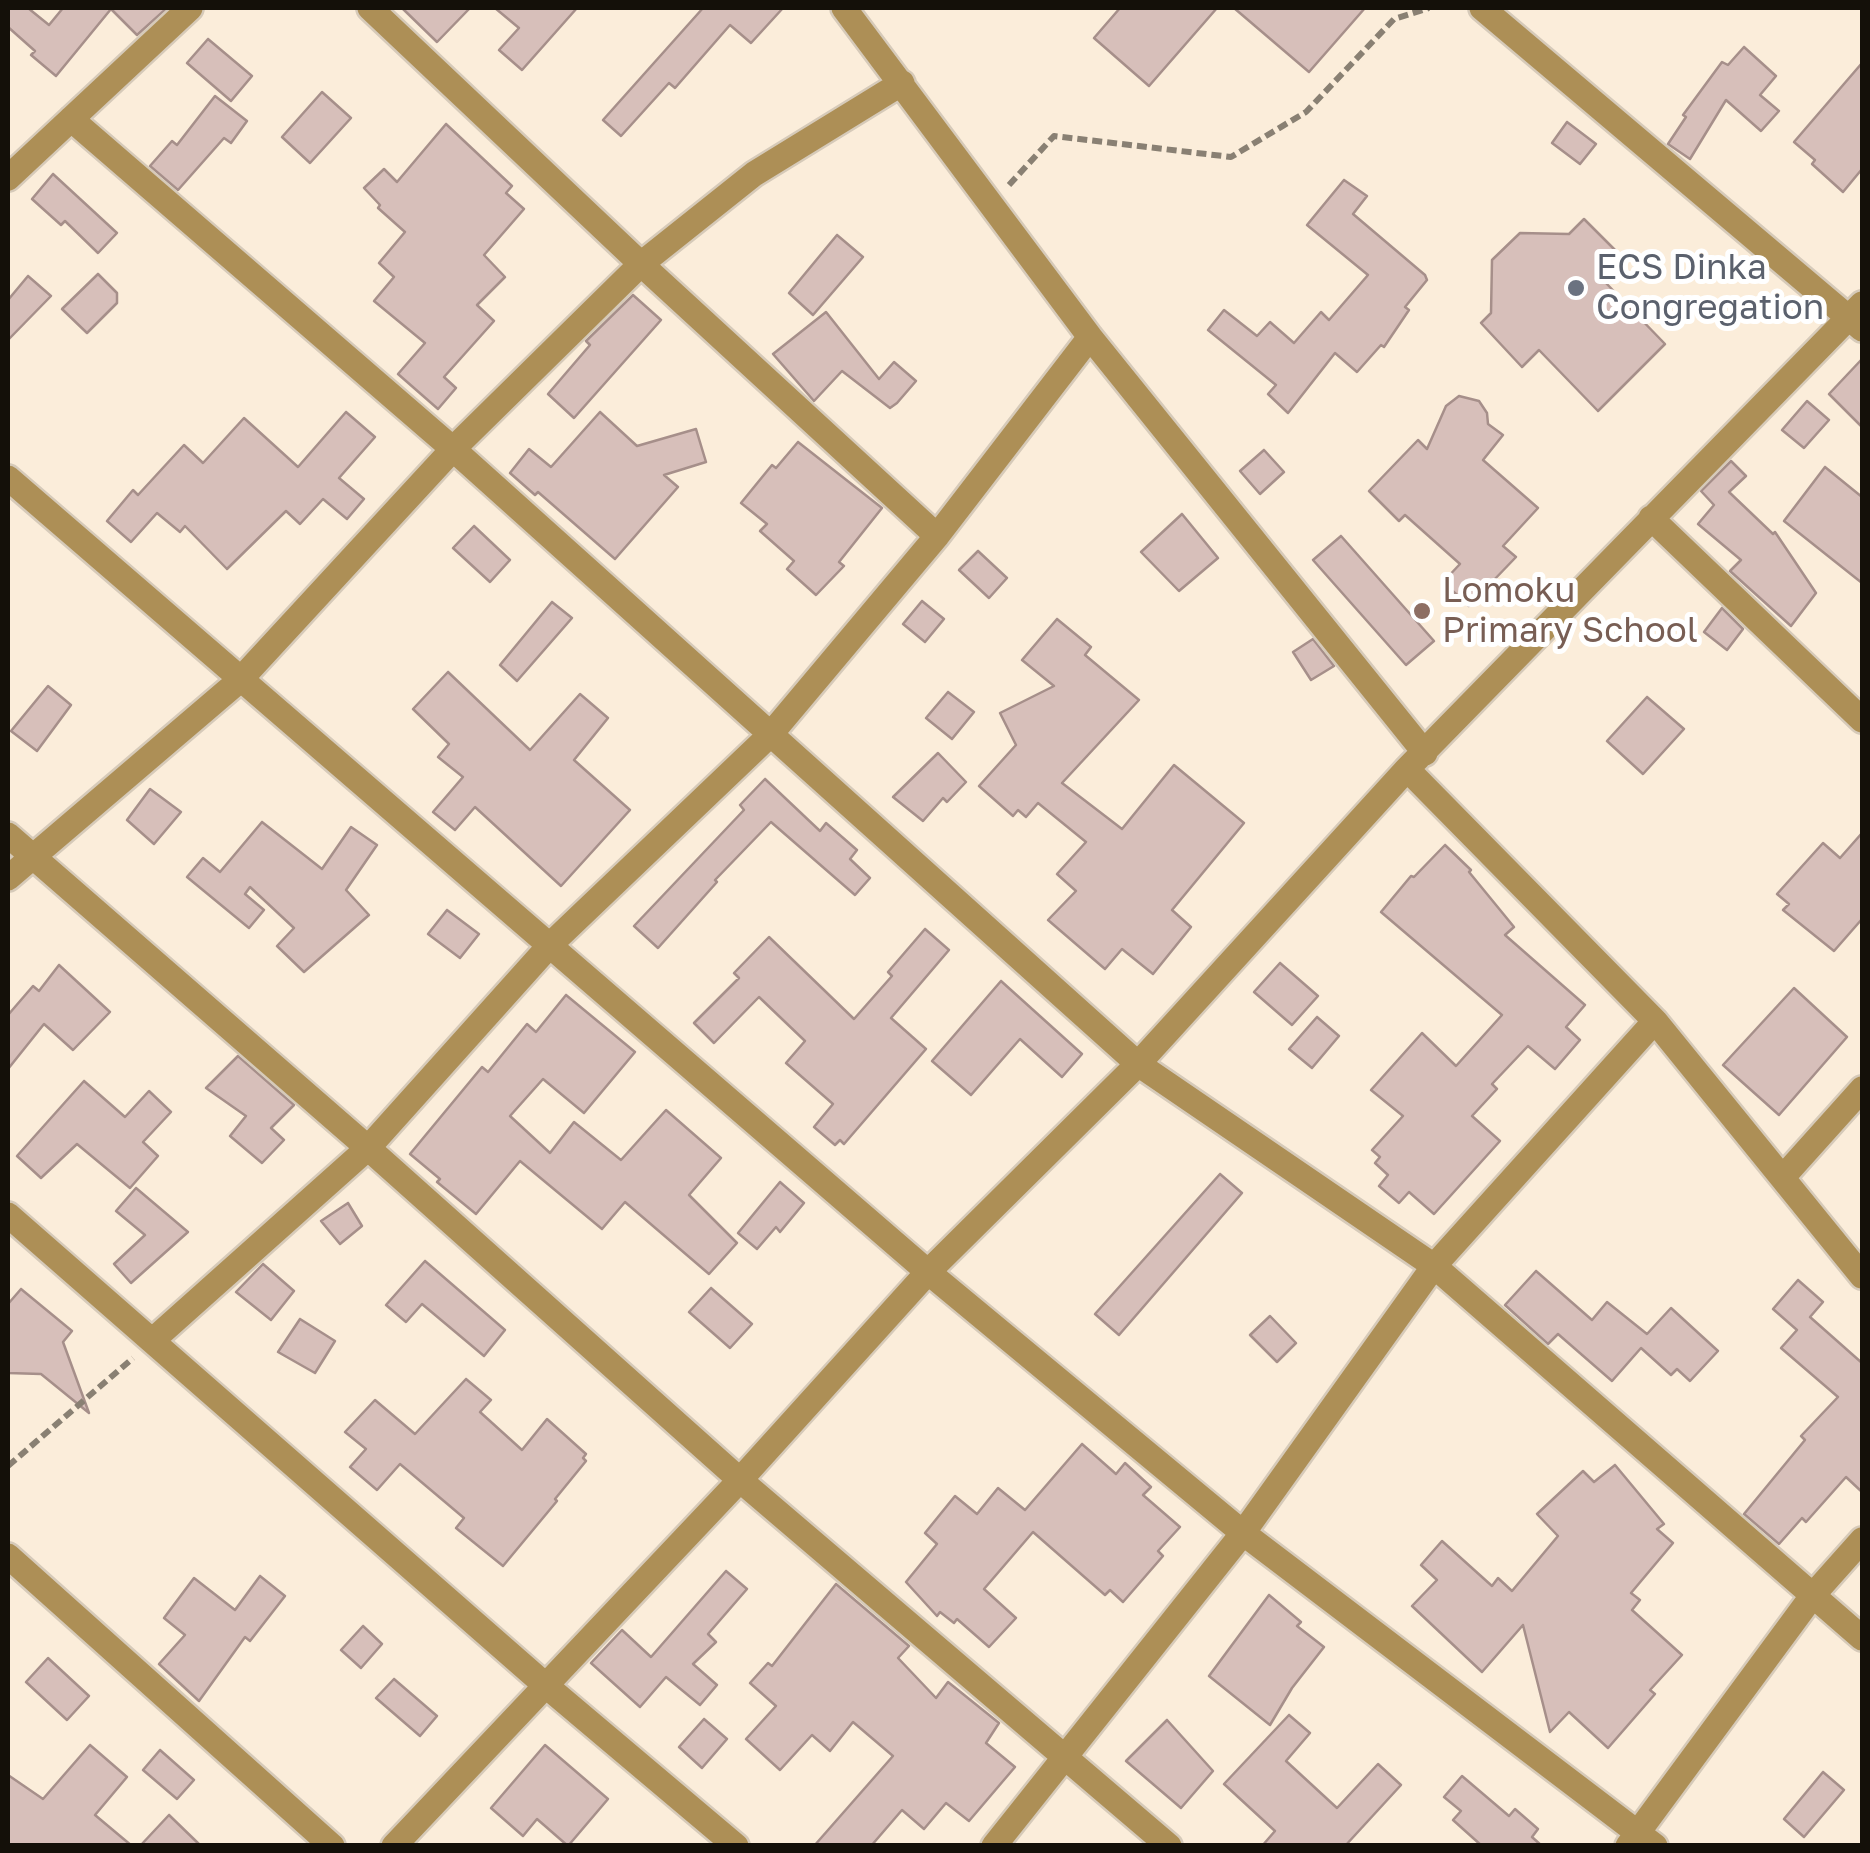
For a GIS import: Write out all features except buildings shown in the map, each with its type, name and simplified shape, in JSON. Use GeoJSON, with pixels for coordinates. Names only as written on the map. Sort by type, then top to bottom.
{"type":"FeatureCollection","features":[{"type":"Feature","properties":{"kind":"street"},"geometry":{"type":"LineString","coordinates":[[8,178],[190,8]]}},
{"type":"Feature","properties":{"kind":"street"},"geometry":{"type":"LineString","coordinates":[[370,8],[936,536]]}},
{"type":"Feature","properties":{"kind":"street"},"geometry":{"type":"LineString","coordinates":[[844,8],[1090,337],[1416,761],[1655,1021],[1862,1276]]}},
{"type":"Feature","properties":{"kind":"street"},"geometry":{"type":"LineString","coordinates":[[394,1846],[740,1480],[928,1272],[1138,1064],[1416,761],[1650,518],[1858,317],[1482,8]]}},
{"type":"Feature","properties":{"kind":"street"},"geometry":{"type":"LineString","coordinates":[[8,878],[240,680],[453,448],[641,264],[754,174],[902,84]]}},
{"type":"Feature","properties":{"kind":"street"},"geometry":{"type":"LineString","coordinates":[[70,120],[453,448],[1138,1064],[1434,1266],[1862,1638]]}},
{"type":"Feature","properties":{"kind":"street"},"geometry":{"type":"LineString","coordinates":[[153,1340],[368,1148],[551,944],[770,735],[936,536],[1090,337]]}},
{"type":"Feature","properties":{"kind":"street"},"geometry":{"type":"LineString","coordinates":[[8,478],[928,1272],[1244,1533],[1641,1841],[1813,1595],[1862,1540]]}},
{"type":"Feature","properties":{"kind":"street"},"geometry":{"type":"LineString","coordinates":[[1650,518],[1862,720]]}},
{"type":"Feature","properties":{"kind":"street"},"geometry":{"type":"LineString","coordinates":[[8,834],[740,1480],[1169,1846]]}},
{"type":"Feature","properties":{"kind":"street"},"geometry":{"type":"LineString","coordinates":[[994,1846],[1244,1533],[1434,1266],[1655,1021]]}},
{"type":"Feature","properties":{"kind":"street"},"geometry":{"type":"LineString","coordinates":[[1784,1176],[1862,1088]]}},
{"type":"Feature","properties":{"kind":"street"},"geometry":{"type":"LineString","coordinates":[[8,1215],[544,1684],[736,1846]]}},
{"type":"Feature","properties":{"kind":"street"},"geometry":{"type":"LineString","coordinates":[[8,1556],[332,1846]]}},
{"type":"Feature","properties":{"kind":"path"},"geometry":{"type":"LineString","coordinates":[[992,204],[1054,136],[1230,157],[1306,112],[1394,19],[1429,8]]}},
{"type":"Feature","properties":{"kind":"path"},"geometry":{"type":"LineString","coordinates":[[8,1466],[153,1340]]}},
{"type":"Feature","properties":{"kind":"place","name":"ECS Dinka Congregation"},"geometry":{"type":"Point","coordinates":[1576,288]}},
{"type":"Feature","properties":{"kind":"place","name":"Lomoku Primary School"},"geometry":{"type":"Point","coordinates":[1422,611]}}]}
